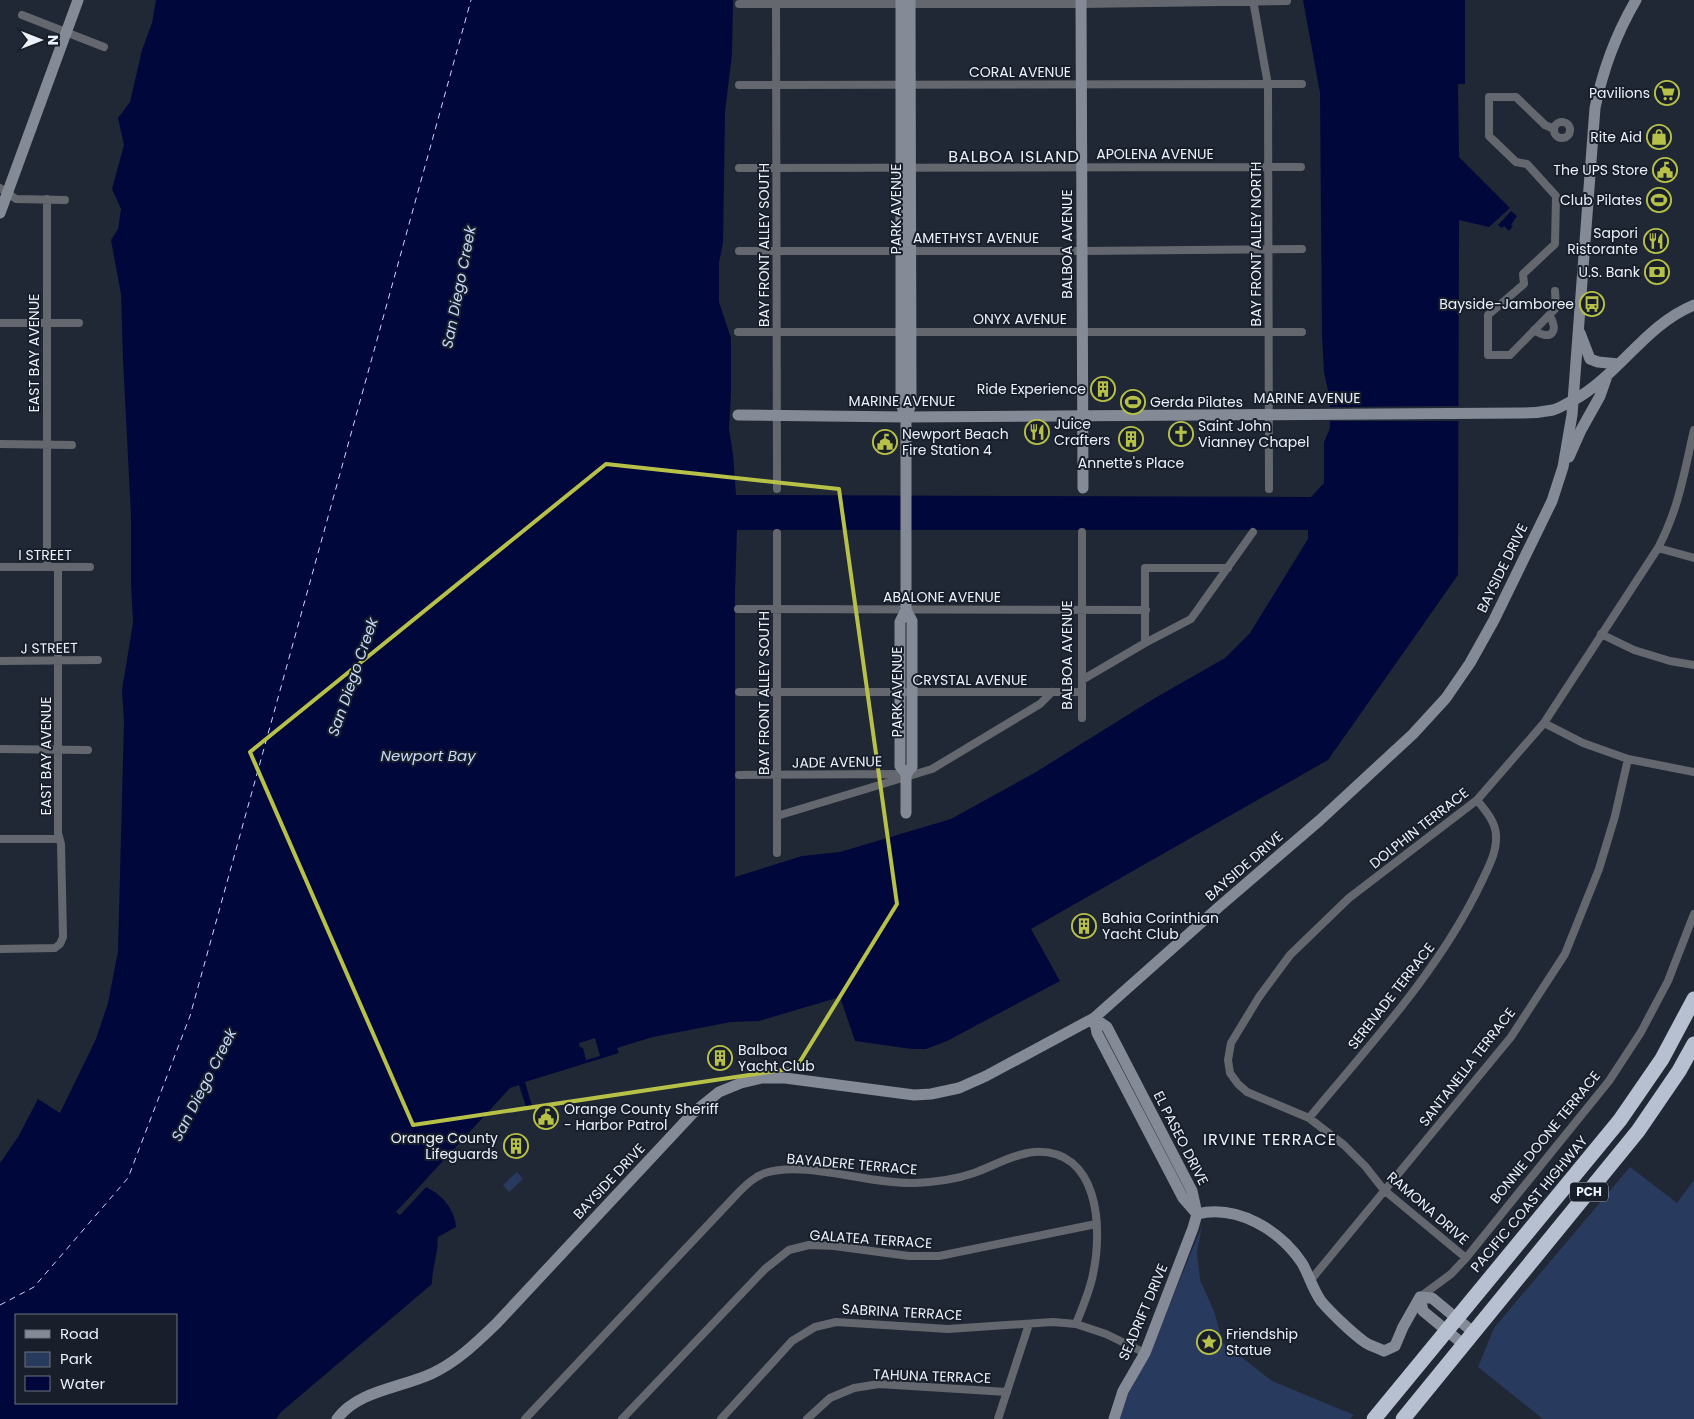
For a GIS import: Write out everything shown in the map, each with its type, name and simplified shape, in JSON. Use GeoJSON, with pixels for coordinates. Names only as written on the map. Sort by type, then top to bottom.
{"type":"FeatureCollection","features":[{"type":"Feature","properties":{"kind":"highway","name":"PACIFIC COAST HIGHWAY"},"geometry":{"type":"LineString","coordinates":[[1374,1419],[1620,1120],[1662,1059],[1694,999]]}},
{"type":"Feature","properties":{"kind":"highway","name":"PCH"},"geometry":{"type":"LineString","coordinates":[[1403,1419],[1638,1131],[1679,1071],[1694,1044]]}},
{"type":"Feature","properties":{"kind":"street"},"geometry":{"type":"LineString","coordinates":[[0,213],[3,190],[78,0]]}},
{"type":"Feature","properties":{"kind":"street","name":"BAYSIDE DRIVE"},"geometry":{"type":"LineString","coordinates":[[337,1419],[344,1410],[358,1401],[433,1373],[454,1362],[470,1349],[496,1324],[704,1102],[719,1092],[741,1083],[762,1078],[785,1078],[894,1094],[931,1094],[959,1088],[986,1076],[1094,1018],[1190,931],[1320,820],[1413,734],[1446,698],[1470,662],[1494,620],[1552,501],[1564,467],[1573,400],[1595,108],[1600,84],[1611,52],[1636,0]]}},
{"type":"Feature","properties":{"kind":"street","name":"BAY FRONT ALLEY NORTH"},"geometry":{"type":"LineString","coordinates":[[1253,1],[1268,85],[1269,489]]}},
{"type":"Feature","properties":{"kind":"street"},"geometry":{"type":"LineString","coordinates":[[739,4],[776,2],[1287,1]]}},
{"type":"Feature","properties":{"kind":"street","name":"BAY FRONT ALLEY SOUTH"},"geometry":{"type":"LineString","coordinates":[[776,2],[777,489]]}},
{"type":"Feature","properties":{"kind":"street","name":"PARK AVENUE"},"geometry":{"type":"LineString","coordinates":[[906,2],[907,332],[911,404],[906,417],[906,610],[900,622],[900,766],[906,775],[906,813]]}},
{"type":"Feature","properties":{"kind":"street","name":"BALBOA AVENUE"},"geometry":{"type":"LineString","coordinates":[[1081,2],[1082,415],[1084,488]]}},
{"type":"Feature","properties":{"kind":"street"},"geometry":{"type":"LineString","coordinates":[[22,15],[104,47]]}},
{"type":"Feature","properties":{"kind":"street","name":"CORAL AVENUE"},"geometry":{"type":"LineString","coordinates":[[739,85],[1302,84]]}},
{"type":"Feature","properties":{"kind":"street"},"geometry":{"type":"LineString","coordinates":[[1554,129],[1516,98],[1490,98],[1489,136],[1516,162],[1527,164],[1556,196],[1556,212],[1555,244],[1523,274],[1524,284],[1488,315],[1488,355],[1510,355],[1556,308],[1555,291]]}},
{"type":"Feature","properties":{"kind":"street","name":"APOLENA AVENUE"},"geometry":{"type":"LineString","coordinates":[[739,168],[1301,166]]}},
{"type":"Feature","properties":{"kind":"street"},"geometry":{"type":"LineString","coordinates":[[3,190],[16,199],[65,200]]}},
{"type":"Feature","properties":{"kind":"street","name":"EAST BAY AVENUE"},"geometry":{"type":"LineString","coordinates":[[47,199],[47,567]]}},
{"type":"Feature","properties":{"kind":"street","name":"AMETHYST AVENUE"},"geometry":{"type":"LineString","coordinates":[[739,251],[1302,249]]}},
{"type":"Feature","properties":{"kind":"street","name":"MARINE AVENUE"},"geometry":{"type":"LineString","coordinates":[[738,415],[906,417],[1459,413],[1554,410],[1588,392],[1662,323],[1694,305]]}},
{"type":"Feature","properties":{"kind":"street"},"geometry":{"type":"LineString","coordinates":[[1534,330],[1541,335],[1547,336],[1552,334],[1554,322],[1549,315]]}},
{"type":"Feature","properties":{"kind":"street"},"geometry":{"type":"LineString","coordinates":[[0,323],[79,323]]}},
{"type":"Feature","properties":{"kind":"street"},"geometry":{"type":"LineString","coordinates":[[1578,326],[1590,359],[1598,362],[1619,364]]}},
{"type":"Feature","properties":{"kind":"street","name":"ONYX AVENUE"},"geometry":{"type":"LineString","coordinates":[[738,332],[1302,332]]}},
{"type":"Feature","properties":{"kind":"street"},"geometry":{"type":"LineString","coordinates":[[1564,467],[1587,418],[1600,396],[1607,376]]}},
{"type":"Feature","properties":{"kind":"street","name":"DOLPHIN TERRACE"},"geometry":{"type":"LineString","coordinates":[[1230,1073],[1228,1060],[1231,1042],[1259,998],[1290,955],[1349,898],[1477,800],[1544,723],[1658,548],[1669,527],[1678,502],[1694,430]]}},
{"type":"Feature","properties":{"kind":"street"},"geometry":{"type":"LineString","coordinates":[[0,444],[72,445]]}},
{"type":"Feature","properties":{"kind":"street","name":"BALBOA AVENUE"},"geometry":{"type":"LineString","coordinates":[[1082,532],[1082,718]]}},
{"type":"Feature","properties":{"kind":"street"},"geometry":{"type":"LineString","coordinates":[[1082,680],[1145,643],[1191,619],[1253,532]]}},
{"type":"Feature","properties":{"kind":"street","name":"BAY FRONT ALLEY SOUTH"},"geometry":{"type":"LineString","coordinates":[[777,533],[777,853]]}},
{"type":"Feature","properties":{"kind":"street"},"geometry":{"type":"LineString","coordinates":[[1658,548],[1694,558]]}},
{"type":"Feature","properties":{"kind":"street","name":"I STREET"},"geometry":{"type":"LineString","coordinates":[[0,567],[90,567]]}},
{"type":"Feature","properties":{"kind":"street","name":"EAST BAY AVENUE"},"geometry":{"type":"LineString","coordinates":[[0,949],[55,948],[60,944],[63,937],[61,844],[59,839],[58,567]]}},
{"type":"Feature","properties":{"kind":"street"},"geometry":{"type":"LineString","coordinates":[[1145,643],[1145,568],[1228,568]]}},
{"type":"Feature","properties":{"kind":"street","name":"ABALONE AVENUE"},"geometry":{"type":"LineString","coordinates":[[738,610],[1146,610]]}},
{"type":"Feature","properties":{"kind":"street","name":"PARK AVENUE"},"geometry":{"type":"LineString","coordinates":[[906,610],[912,621],[912,767],[906,775]]}},
{"type":"Feature","properties":{"kind":"street"},"geometry":{"type":"LineString","coordinates":[[1601,634],[1634,650],[1670,661],[1694,665]]}},
{"type":"Feature","properties":{"kind":"street","name":"J STREET"},"geometry":{"type":"LineString","coordinates":[[0,661],[98,660]]}},
{"type":"Feature","properties":{"kind":"street","name":"CRYSTAL AVENUE"},"geometry":{"type":"LineString","coordinates":[[739,692],[1082,692]]}},
{"type":"Feature","properties":{"kind":"street"},"geometry":{"type":"LineString","coordinates":[[777,816],[906,775],[932,769],[1040,704],[1052,692]]}},
{"type":"Feature","properties":{"kind":"street"},"geometry":{"type":"LineString","coordinates":[[1544,723],[1583,743],[1628,759],[1694,772]]}},
{"type":"Feature","properties":{"kind":"street"},"geometry":{"type":"LineString","coordinates":[[0,749],[88,750]]}},
{"type":"Feature","properties":{"kind":"street","name":"SANTANELLA TERRACE"},"geometry":{"type":"LineString","coordinates":[[1310,1281],[1511,1037],[1565,954],[1599,869],[1615,816],[1628,759]]}},
{"type":"Feature","properties":{"kind":"street","name":"JADE AVENUE"},"geometry":{"type":"LineString","coordinates":[[739,775],[906,775]]}},
{"type":"Feature","properties":{"kind":"street","name":"SERENADE TERRACE"},"geometry":{"type":"LineString","coordinates":[[1309,1118],[1426,976],[1473,901],[1492,861],[1497,838],[1493,823],[1477,800]]}},
{"type":"Feature","properties":{"kind":"street"},"geometry":{"type":"LineString","coordinates":[[0,839],[59,839]]}},
{"type":"Feature","properties":{"kind":"street","name":"BONNIE DOONE TERRACE"},"geometry":{"type":"LineString","coordinates":[[1310,1281],[1319,1299],[1367,1343],[1384,1351],[1395,1346],[1403,1327],[1420,1297],[1451,1274],[1466,1258],[1609,1081],[1640,1032],[1668,981],[1694,914]]}},
{"type":"Feature","properties":{"kind":"street","name":"EL PASEO DRIVE"},"geometry":{"type":"LineString","coordinates":[[1094,1018],[1098,1033],[1183,1198],[1197,1214]]}},
{"type":"Feature","properties":{"kind":"street","name":"RAMONA DRIVE"},"geometry":{"type":"LineString","coordinates":[[1230,1073],[1247,1092],[1309,1118],[1344,1145],[1365,1166],[1384,1190],[1466,1258]]}},
{"type":"Feature","properties":{"kind":"street","name":"BAYADERE TERRACE"},"geometry":{"type":"LineString","coordinates":[[525,1419],[750,1181],[764,1174],[780,1170],[802,1170],[904,1184],[947,1181],[1034,1152],[1048,1153],[1069,1159],[1078,1166],[1089,1184],[1094,1203],[1096,1224],[1093,1275],[1076,1324]]}},
{"type":"Feature","properties":{"kind":"street"},"geometry":{"type":"LineString","coordinates":[[1197,1214],[1214,1212],[1240,1216],[1266,1228],[1292,1250],[1310,1281]]}},
{"type":"Feature","properties":{"kind":"street","name":"SEADRIFT DRIVE"},"geometry":{"type":"LineString","coordinates":[[1114,1419],[1123,1391],[1145,1353],[1197,1214]]}},
{"type":"Feature","properties":{"kind":"street","name":"GALATEA TERRACE"},"geometry":{"type":"LineString","coordinates":[[622,1419],[764,1268],[789,1250],[809,1245],[834,1246],[909,1256],[939,1256],[1096,1224]]}},
{"type":"Feature","properties":{"kind":"street"},"geometry":{"type":"LineString","coordinates":[[1463,1344],[1423,1311],[1420,1297],[1432,1298],[1473,1332]]}},
{"type":"Feature","properties":{"kind":"street","name":"SABRINA TERRACE"},"geometry":{"type":"LineString","coordinates":[[721,1419],[792,1341],[815,1327],[836,1322],[948,1329],[1053,1322],[1076,1324],[1106,1334],[1145,1353]]}},
{"type":"Feature","properties":{"kind":"street"},"geometry":{"type":"LineString","coordinates":[[998,1419],[1029,1324]]}},
{"type":"Feature","properties":{"kind":"street","name":"TAHUNA TERRACE"},"geometry":{"type":"LineString","coordinates":[[807,1419],[830,1398],[854,1388],[879,1384],[1007,1392]]}},
{"type":"Feature","properties":{"kind":"highlighted area"},"geometry":{"type":"Polygon","coordinates":[[[606,464],[839,489],[897,904],[796,1068],[413,1125],[250,752],[606,464]]]}},
{"type":"Feature","properties":{"kind":"green space"},"geometry":{"type":"Polygon","coordinates":[[[1630,1167],[1677,1203],[1694,1180],[1694,1419],[1543,1419],[1478,1367],[1494,1328],[1630,1167]]]}},
{"type":"Feature","properties":{"kind":"green space"},"geometry":{"type":"Polygon","coordinates":[[[517,1172],[523,1179],[509,1192],[503,1185],[517,1172]]]}},
{"type":"Feature","properties":{"kind":"green space"},"geometry":{"type":"Polygon","coordinates":[[[1202,1226],[1197,1252],[1200,1280],[1214,1311],[1223,1343],[1272,1381],[1354,1415],[1350,1419],[1119,1419],[1127,1393],[1150,1352],[1202,1226]]]}},
{"type":"Feature","properties":{"kind":"water","name":"Newport Bay"},"geometry":{"type":"Polygon","coordinates":[[[156,0],[733,0],[732,54],[725,112],[723,243],[719,263],[719,302],[731,338],[729,429],[736,495],[1311,497],[1324,483],[1324,442],[1330,428],[1330,400],[1324,372],[1322,335],[1320,93],[1303,0],[1465,0],[1465,84],[1458,84],[1459,157],[1510,208],[1489,227],[1459,220],[1458,575],[1328,760],[1031,929],[1060,981],[947,1041],[926,1049],[912,1049],[855,1041],[840,997],[759,1021],[731,1022],[653,1037],[617,1048],[619,1053],[525,1082],[533,1109],[527,1110],[519,1085],[510,1088],[396,1212],[400,1215],[426,1187],[442,1198],[453,1214],[456,1227],[438,1237],[432,1284],[281,1412],[276,1419],[0,1419],[0,1163],[18,1137],[38,1099],[60,1113],[96,1039],[108,1003],[118,951],[124,722],[122,690],[133,623],[131,516],[121,294],[111,240],[118,229],[121,209],[112,189],[124,145],[118,118],[130,102],[142,50],[152,23],[156,0]],[[737,530],[735,592],[735,877],[802,856],[840,852],[951,819],[1036,772],[1155,698],[1225,658],[1250,633],[1308,539],[1308,530],[737,530]]]}},
{"type":"Feature","properties":{"kind":"water"},"geometry":{"type":"Polygon","coordinates":[[[1511,211],[1517,216],[1509,231],[1504,226],[1502,228],[1498,225],[1511,211]]]}},
{"type":"Feature","properties":{"kind":"pier"},"geometry":{"type":"Polygon","coordinates":[[[1459,406],[1459,421],[1328,421],[1328,407],[1459,406]]]}},
{"type":"Feature","properties":{"kind":"pier"},"geometry":{"type":"Polygon","coordinates":[[[595,1038],[600,1056],[586,1060],[583,1048],[580,1047],[579,1043],[595,1038]]]}},
{"type":"Feature","properties":{"kind":"pier"},"geometry":{"type":"Polygon","coordinates":[[[432,1175],[425,1184],[427,1185],[426,1187],[400,1215],[396,1212],[432,1175]]]}},
{"type":"Feature","properties":{"kind":"ferry route"},"geometry":{"type":"LineString","coordinates":[[0,1305],[34,1287],[128,1178],[190,1016],[471,0]]}},
{"type":"Feature","properties":{"kind":"place","name":"Pavilions"},"geometry":{"type":"Point","coordinates":[1667,93]}},
{"type":"Feature","properties":{"kind":"place","name":"Rite Aid"},"geometry":{"type":"Point","coordinates":[1659,137]}},
{"type":"Feature","properties":{"kind":"place","name":"The UPS Store"},"geometry":{"type":"Point","coordinates":[1665,170]}},
{"type":"Feature","properties":{"kind":"place","name":"Club Pilates"},"geometry":{"type":"Point","coordinates":[1659,200]}},
{"type":"Feature","properties":{"kind":"place","name":"Sapori Ristorante"},"geometry":{"type":"Point","coordinates":[1656,241]}},
{"type":"Feature","properties":{"kind":"place","name":"U.S. Bank"},"geometry":{"type":"Point","coordinates":[1657,272]}},
{"type":"Feature","properties":{"kind":"place","name":"Bayside-Jamboree"},"geometry":{"type":"Point","coordinates":[1592,304]}},
{"type":"Feature","properties":{"kind":"place","name":"Ride Experience"},"geometry":{"type":"Point","coordinates":[1103,389]}},
{"type":"Feature","properties":{"kind":"place","name":"Gerda Pilates"},"geometry":{"type":"Point","coordinates":[1133,402]}},
{"type":"Feature","properties":{"kind":"place","name":"Juice Crafters"},"geometry":{"type":"Point","coordinates":[1037,432]}},
{"type":"Feature","properties":{"kind":"place","name":"Saint John Vianney Chapel"},"geometry":{"type":"Point","coordinates":[1181,434]}},
{"type":"Feature","properties":{"kind":"place","name":"Annette's Place"},"geometry":{"type":"Point","coordinates":[1131,439]}},
{"type":"Feature","properties":{"kind":"place","name":"Newport Beach Fire Station 4"},"geometry":{"type":"Point","coordinates":[885,442]}},
{"type":"Feature","properties":{"kind":"place","name":"Bahia Corinthian Yacht Club"},"geometry":{"type":"Point","coordinates":[1084,926]}},
{"type":"Feature","properties":{"kind":"place","name":"Balboa Yacht Club"},"geometry":{"type":"Point","coordinates":[720,1058]}},
{"type":"Feature","properties":{"kind":"place","name":"Orange County Sheriff - Harbor Patrol"},"geometry":{"type":"Point","coordinates":[546,1117]}},
{"type":"Feature","properties":{"kind":"place","name":"Orange County Lifeguards"},"geometry":{"type":"Point","coordinates":[516,1146]}},
{"type":"Feature","properties":{"kind":"place","name":"Friendship Statue"},"geometry":{"type":"Point","coordinates":[1209,1342]}},
{"type":"Feature","properties":{"kind":"district","name":"BALBOA ISLAND"},"geometry":{"type":"Point","coordinates":[1014,156]}},
{"type":"Feature","properties":{"kind":"district","name":"IRVINE TERRACE"},"geometry":{"type":"Point","coordinates":[1270,1139]}},
{"type":"Feature","properties":{"kind":"water label","name":"San Diego Creek"},"geometry":{"type":"Point","coordinates":[459,287]}},
{"type":"Feature","properties":{"kind":"water label","name":"San Diego Creek"},"geometry":{"type":"Point","coordinates":[353,677]}},
{"type":"Feature","properties":{"kind":"water label","name":"San Diego Creek"},"geometry":{"type":"Point","coordinates":[204,1085]}}]}
